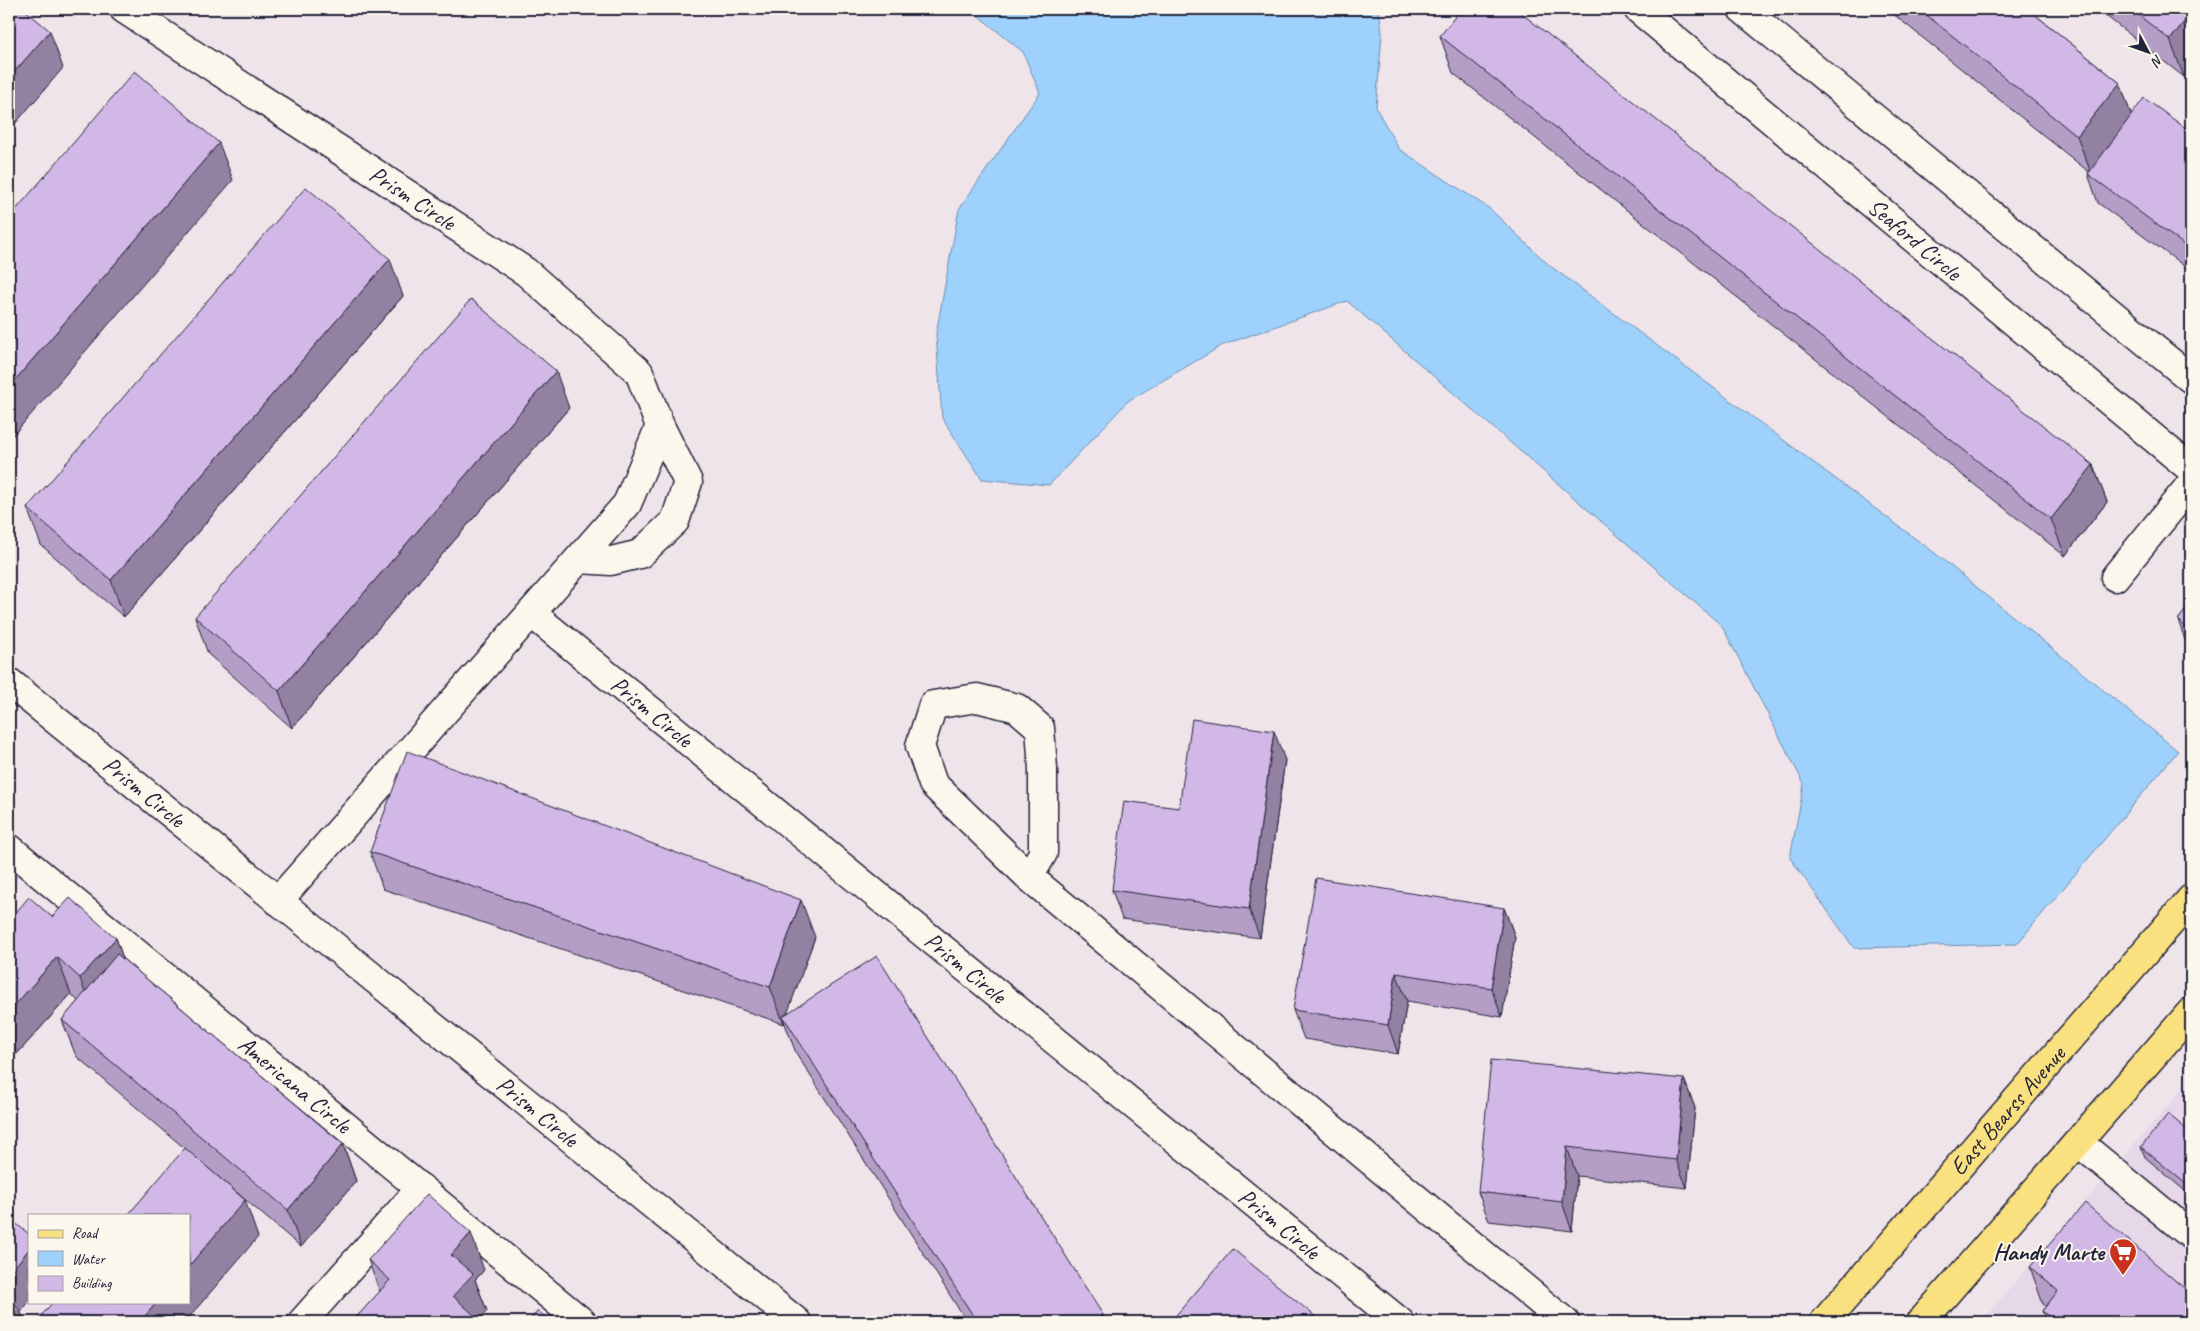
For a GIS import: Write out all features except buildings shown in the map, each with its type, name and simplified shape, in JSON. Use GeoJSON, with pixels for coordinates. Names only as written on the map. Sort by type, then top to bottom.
{"type":"FeatureCollection","features":[{"type":"Feature","properties":{"kind":"main road","name":"East Bearss Avenue"},"geometry":{"type":"LineString","coordinates":[[1824,1322],[2190,901]]}},
{"type":"Feature","properties":{"kind":"main road"},"geometry":{"type":"LineString","coordinates":[[1921,1322],[2191,1012]]}},
{"type":"Feature","properties":{"kind":"street","name":"Prism Circle"},"geometry":{"type":"LineString","coordinates":[[124,9],[526,272],[639,372],[660,426],[688,482],[675,521],[640,554],[611,561],[578,559]]}},
{"type":"Feature","properties":{"kind":"street","name":"Seaford Circle"},"geometry":{"type":"LineString","coordinates":[[1638,9],[2191,469]]}},
{"type":"Feature","properties":{"kind":"street"},"geometry":{"type":"LineString","coordinates":[[1742,9],[2191,379]]}},
{"type":"Feature","properties":{"kind":"street"},"geometry":{"type":"LineString","coordinates":[[278,901],[627,504],[660,426]]}},
{"type":"Feature","properties":{"kind":"street"},"geometry":{"type":"LineString","coordinates":[[2115,577],[2191,484]]}},
{"type":"Feature","properties":{"kind":"street","name":"Prism Circle"},"geometry":{"type":"LineString","coordinates":[[531,613],[1400,1322]]}},
{"type":"Feature","properties":{"kind":"street","name":"Prism Circle"},"geometry":{"type":"LineString","coordinates":[[9,682],[797,1322]]}},
{"type":"Feature","properties":{"kind":"street"},"geometry":{"type":"LineString","coordinates":[[1030,877],[1043,853],[1044,769],[1040,728],[1017,708],[977,698],[933,706],[920,746],[933,784],[1030,877],[1564,1322]]}},
{"type":"Feature","properties":{"kind":"street","name":"Americana Circle"},"geometry":{"type":"LineString","coordinates":[[9,848],[582,1322]]}},
{"type":"Feature","properties":{"kind":"street"},"geometry":{"type":"LineString","coordinates":[[2078,1142],[2191,1235]]}},
{"type":"Feature","properties":{"kind":"street"},"geometry":{"type":"LineString","coordinates":[[302,1322],[422,1188]]}},
{"type":"Feature","properties":{"kind":"shaded area"},"geometry":{"type":"Polygon","coordinates":[[[2191,1079],[2191,1322],[1981,1322],[2191,1079]]]}},
{"type":"Feature","properties":{"kind":"water"},"geometry":{"type":"Polygon","coordinates":[[[970,9],[1379,9],[1382,33],[1376,108],[1399,149],[1490,209],[1549,265],[1936,554],[2178,751],[2017,944],[1854,948],[1790,858],[1804,784],[1722,626],[1347,301],[1223,345],[1128,401],[1049,485],[982,479],[942,418],[936,334],[959,209],[1040,93],[1023,52],[970,9]]]}},
{"type":"Feature","properties":{"kind":"place","name":"Handy Marte"},"geometry":{"type":"Point","coordinates":[2123,1276]}}]}
